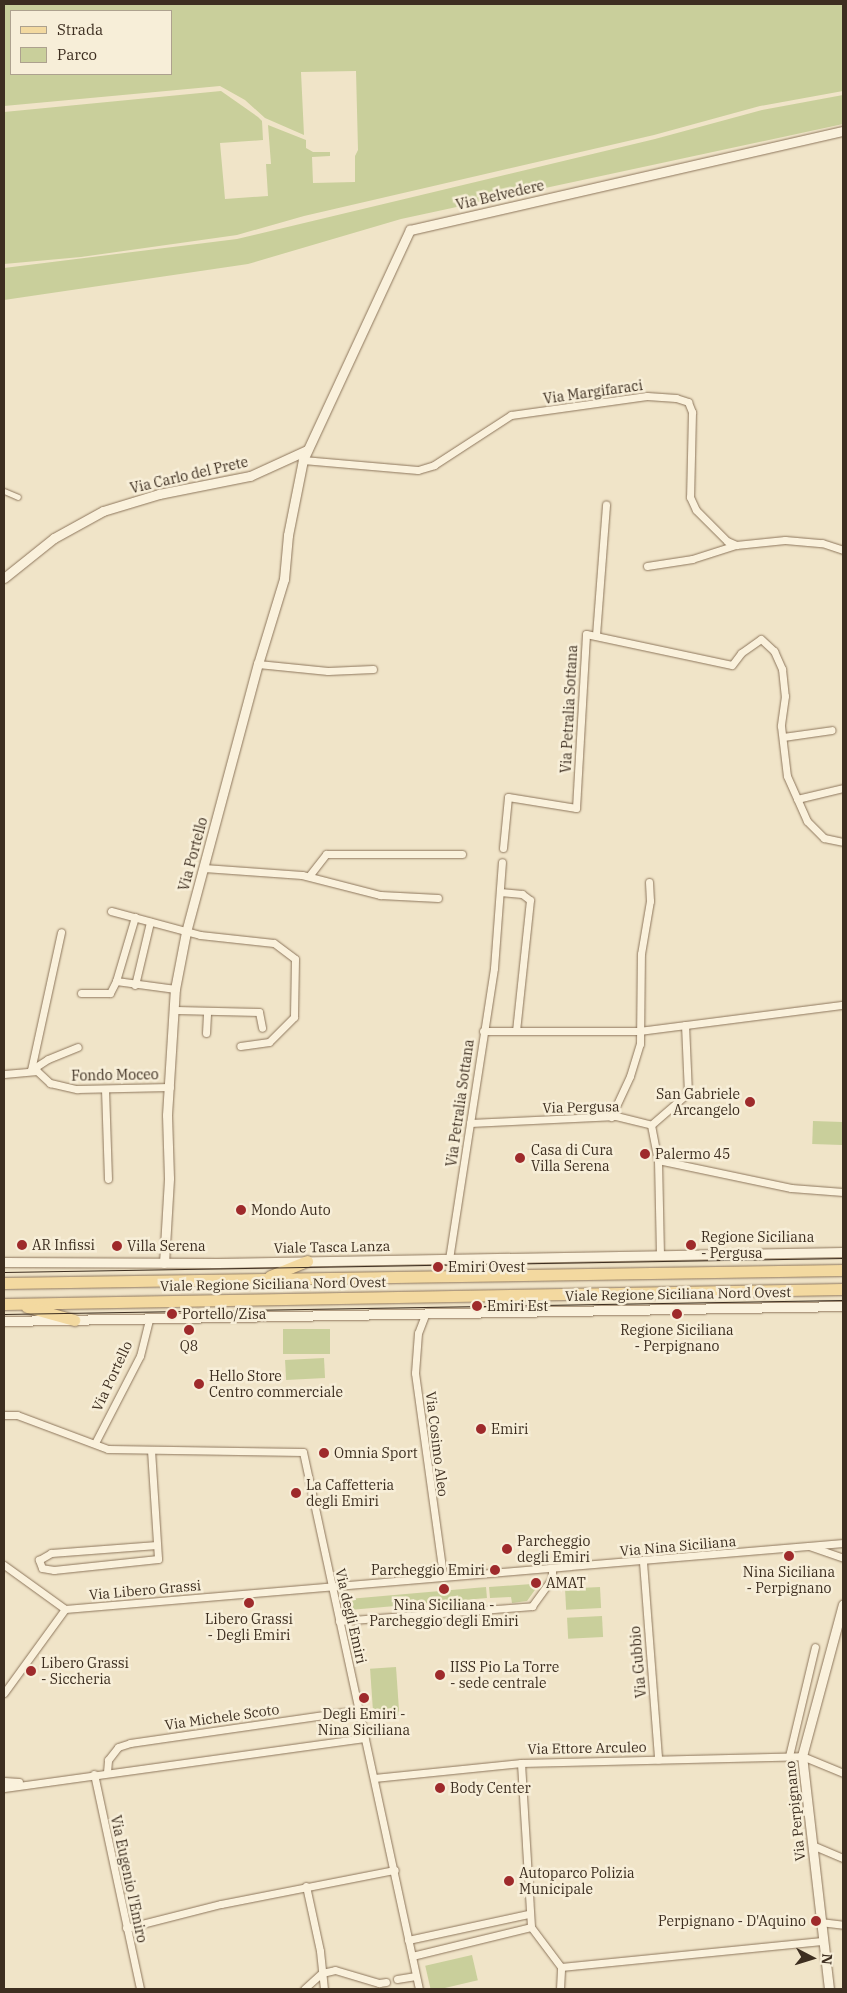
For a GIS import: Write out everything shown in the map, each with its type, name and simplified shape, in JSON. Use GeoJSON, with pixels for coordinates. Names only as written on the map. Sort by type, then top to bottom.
{"type":"FeatureCollection","features":[{"type":"Feature","properties":{"kind":"main road"},"geometry":{"type":"LineString","coordinates":[[264,1279],[307,1261]]}},
{"type":"Feature","properties":{"kind":"main road","name":"Viale Regione Siciliana Nord Ovest"},"geometry":{"type":"LineString","coordinates":[[4,1283],[843,1270]]}},
{"type":"Feature","properties":{"kind":"main road","name":"Viale Regione Siciliana Nord Ovest"},"geometry":{"type":"LineString","coordinates":[[9,1304],[843,1289]]}},
{"type":"Feature","properties":{"kind":"main road"},"geometry":{"type":"LineString","coordinates":[[9,1304],[74,1320]]}},
{"type":"Feature","properties":{"kind":"street","name":"Via Belvedere"},"geometry":{"type":"LineString","coordinates":[[303,460],[410,230],[843,131]]}},
{"type":"Feature","properties":{"kind":"street","name":"Via Margifaraci"},"geometry":{"type":"LineString","coordinates":[[303,460],[418,470],[434,465],[511,415],[647,396],[676,398],[688,402],[692,412],[690,497],[696,510],[727,541],[736,545]]}},
{"type":"Feature","properties":{"kind":"street","name":"Via Carlo del Prete"},"geometry":{"type":"LineString","coordinates":[[4,578],[54,538],[81,521],[103,511],[158,494],[250,476],[308,450]]}},
{"type":"Feature","properties":{"kind":"street","name":"Via Portello"},"geometry":{"type":"LineString","coordinates":[[164,1262],[170,1087],[179,1011],[175,989],[186,932],[258,664],[284,579],[288,536],[303,460]]}},
{"type":"Feature","properties":{"kind":"street"},"geometry":{"type":"LineString","coordinates":[[4,491],[18,497]]}},
{"type":"Feature","properties":{"kind":"street","name":"Via Petralia Sottana"},"geometry":{"type":"LineString","coordinates":[[503,848],[508,798],[576,808],[586,634],[596,635],[606,504]]}},
{"type":"Feature","properties":{"kind":"street"},"geometry":{"type":"LineString","coordinates":[[647,566],[682,561],[736,545],[785,540],[822,543],[843,550]]}},
{"type":"Feature","properties":{"kind":"street"},"geometry":{"type":"LineString","coordinates":[[596,635],[732,665],[741,653],[761,639],[774,651],[782,669],[785,696],[782,737],[788,776],[797,799],[807,821],[824,838],[843,842]]}},
{"type":"Feature","properties":{"kind":"street"},"geometry":{"type":"LineString","coordinates":[[258,664],[328,670],[372,669]]}},
{"type":"Feature","properties":{"kind":"street"},"geometry":{"type":"LineString","coordinates":[[782,737],[832,730]]}},
{"type":"Feature","properties":{"kind":"street"},"geometry":{"type":"LineString","coordinates":[[797,799],[843,788]]}},
{"type":"Feature","properties":{"kind":"street"},"geometry":{"type":"LineString","coordinates":[[309,876],[326,854],[462,854]]}},
{"type":"Feature","properties":{"kind":"street","name":"Via Petralia Sottana"},"geometry":{"type":"LineString","coordinates":[[449,1259],[494,968],[502,862]]}},
{"type":"Feature","properties":{"kind":"street"},"geometry":{"type":"LineString","coordinates":[[204,868],[309,876],[380,895],[438,898]]}},
{"type":"Feature","properties":{"kind":"street"},"geometry":{"type":"LineString","coordinates":[[611,1117],[630,1076],[640,1044],[641,954],[650,901],[649,882]]}},
{"type":"Feature","properties":{"kind":"street"},"geometry":{"type":"LineString","coordinates":[[500,892],[522,894],[530,900],[516,1030]]}},
{"type":"Feature","properties":{"kind":"street"},"geometry":{"type":"LineString","coordinates":[[111,911],[186,932],[274,943],[294,959],[294,1017],[269,1042],[240,1046]]}},
{"type":"Feature","properties":{"kind":"street"},"geometry":{"type":"LineString","coordinates":[[81,992],[110,993],[116,981],[134,917]]}},
{"type":"Feature","properties":{"kind":"street"},"geometry":{"type":"LineString","coordinates":[[135,985],[150,922]]}},
{"type":"Feature","properties":{"kind":"street"},"geometry":{"type":"LineString","coordinates":[[34,1071],[61,932]]}},
{"type":"Feature","properties":{"kind":"street"},"geometry":{"type":"LineString","coordinates":[[116,981],[175,989]]}},
{"type":"Feature","properties":{"kind":"street"},"geometry":{"type":"LineString","coordinates":[[483,1031],[639,1031],[843,1005]]}},
{"type":"Feature","properties":{"kind":"street"},"geometry":{"type":"LineString","coordinates":[[179,1011],[207,1013],[259,1012],[262,1028]]}},
{"type":"Feature","properties":{"kind":"street"},"geometry":{"type":"LineString","coordinates":[[206,1033],[207,1013]]}},
{"type":"Feature","properties":{"kind":"street"},"geometry":{"type":"LineString","coordinates":[[685,1025],[688,1093],[651,1125],[658,1160],[660,1254],[843,1252]]}},
{"type":"Feature","properties":{"kind":"street"},"geometry":{"type":"LineString","coordinates":[[4,1074],[34,1071],[48,1059],[78,1047]]}},
{"type":"Feature","properties":{"kind":"street","name":"Fondo Moceo"},"geometry":{"type":"LineString","coordinates":[[34,1071],[50,1083],[65,1088],[170,1087]]}},
{"type":"Feature","properties":{"kind":"street"},"geometry":{"type":"LineString","coordinates":[[105,1089],[108,1179]]}},
{"type":"Feature","properties":{"kind":"street","name":"Via Pergusa"},"geometry":{"type":"LineString","coordinates":[[470,1123],[611,1117],[651,1125]]}},
{"type":"Feature","properties":{"kind":"street"},"geometry":{"type":"LineString","coordinates":[[658,1160],[791,1188],[843,1192]]}},
{"type":"Feature","properties":{"kind":"street","name":"Viale Tasca Lanza"},"geometry":{"type":"LineString","coordinates":[[4,1262],[307,1261],[660,1254]]}},
{"type":"Feature","properties":{"kind":"street","name":"Viale Regione Siciliana Nord Ovest"},"geometry":{"type":"LineString","coordinates":[[4,1321],[425,1315],[843,1306]]}},
{"type":"Feature","properties":{"kind":"street","name":"Via Cosimo Aleo"},"geometry":{"type":"LineString","coordinates":[[425,1315],[418,1333],[415,1373],[443,1576]]}},
{"type":"Feature","properties":{"kind":"street","name":"Via Portello"},"geometry":{"type":"LineString","coordinates":[[95,1443],[140,1356],[149,1319]]}},
{"type":"Feature","properties":{"kind":"street","name":"Via degli Emiri"},"geometry":{"type":"LineString","coordinates":[[4,1415],[17,1415],[108,1448],[303,1452],[395,1870],[419,1989]]}},
{"type":"Feature","properties":{"kind":"street"},"geometry":{"type":"LineString","coordinates":[[150,1450],[157,1544],[158,1559],[54,1570],[42,1568],[39,1560],[51,1553],[157,1544]]}},
{"type":"Feature","properties":{"kind":"street","name":"Via Nina Siciliana"},"geometry":{"type":"LineString","coordinates":[[331,1586],[643,1562],[806,1545],[843,1543]]}},
{"type":"Feature","properties":{"kind":"street","name":"Via Nina Siciliana"},"geometry":{"type":"LineString","coordinates":[[806,1545],[843,1558]]}},
{"type":"Feature","properties":{"kind":"street","name":"Via Gubbio"},"geometry":{"type":"LineString","coordinates":[[643,1562],[658,1759]]}},
{"type":"Feature","properties":{"kind":"street"},"geometry":{"type":"LineString","coordinates":[[4,1565],[65,1609],[4,1694]]}},
{"type":"Feature","properties":{"kind":"street"},"geometry":{"type":"LineString","coordinates":[[339,1621],[532,1606],[552,1578],[552,1569]]}},
{"type":"Feature","properties":{"kind":"street","name":"Via Libero Grassi"},"geometry":{"type":"LineString","coordinates":[[65,1609],[331,1586]]}},
{"type":"Feature","properties":{"kind":"street","name":"Via Perpignano"},"geometry":{"type":"LineString","coordinates":[[829,1989],[802,1756],[843,1608]]}},
{"type":"Feature","properties":{"kind":"street"},"geometry":{"type":"LineString","coordinates":[[789,1756],[815,1647]]}},
{"type":"Feature","properties":{"kind":"street","name":"Via Michele Scoto"},"geometry":{"type":"LineString","coordinates":[[107,1772],[108,1760],[118,1747],[130,1743],[359,1710]]}},
{"type":"Feature","properties":{"kind":"street"},"geometry":{"type":"LineString","coordinates":[[4,1788],[25,1783],[365,1738]]}},
{"type":"Feature","properties":{"kind":"street"},"geometry":{"type":"LineString","coordinates":[[802,1756],[843,1773]]}},
{"type":"Feature","properties":{"kind":"street","name":"Via Ettore Arculeo"},"geometry":{"type":"LineString","coordinates":[[374,1778],[520,1763],[802,1756]]}},
{"type":"Feature","properties":{"kind":"street"},"geometry":{"type":"LineString","coordinates":[[520,1763],[528,1914],[531,1927],[561,1967],[560,1989]]}},
{"type":"Feature","properties":{"kind":"street","name":"Via Eugenio l'Emiro"},"geometry":{"type":"LineString","coordinates":[[94,1774],[140,1989]]}},
{"type":"Feature","properties":{"kind":"street"},"geometry":{"type":"LineString","coordinates":[[4,1781],[25,1783]]}},
{"type":"Feature","properties":{"kind":"street"},"geometry":{"type":"LineString","coordinates":[[812,1845],[843,1858]]}},
{"type":"Feature","properties":{"kind":"street"},"geometry":{"type":"LineString","coordinates":[[126,1928],[306,1886],[395,1870]]}},
{"type":"Feature","properties":{"kind":"street"},"geometry":{"type":"LineString","coordinates":[[306,1886],[324,1989]]}},
{"type":"Feature","properties":{"kind":"street"},"geometry":{"type":"LineString","coordinates":[[408,1940],[528,1914]]}},
{"type":"Feature","properties":{"kind":"street"},"geometry":{"type":"LineString","coordinates":[[820,1922],[843,1925]]}},
{"type":"Feature","properties":{"kind":"street"},"geometry":{"type":"LineString","coordinates":[[412,1956],[531,1927]]}},
{"type":"Feature","properties":{"kind":"street"},"geometry":{"type":"LineString","coordinates":[[561,1967],[822,1941]]}},
{"type":"Feature","properties":{"kind":"street"},"geometry":{"type":"LineString","coordinates":[[304,1989],[322,1972],[335,1970],[379,1983],[386,1982]]}},
{"type":"Feature","properties":{"kind":"street"},"geometry":{"type":"LineString","coordinates":[[397,1979],[416,1976]]}},
{"type":"Feature","properties":{"kind":"green space"},"geometry":{"type":"Polygon","coordinates":[[[4,4],[843,4],[843,91],[760,106],[654,135],[304,216],[237,235],[81,257],[4,264],[4,112],[221,91],[262,121],[263,140],[220,143],[225,199],[268,196],[266,164],[271,164],[268,125],[306,140],[306,148],[313,152],[330,152],[330,156],[312,157],[313,183],[355,182],[355,156],[358,150],[356,71],[301,72],[304,135],[265,118],[245,100],[220,86],[4,106],[4,4]]]}},
{"type":"Feature","properties":{"kind":"green space"},"geometry":{"type":"Polygon","coordinates":[[[843,95],[843,124],[401,219],[248,264],[4,300],[4,268],[237,239],[655,139],[762,110],[843,95]]]}},
{"type":"Feature","properties":{"kind":"green space"},"geometry":{"type":"Polygon","coordinates":[[[813,1121],[843,1122],[842,1145],[812,1144],[813,1121]]]}},
{"type":"Feature","properties":{"kind":"green space"},"geometry":{"type":"Polygon","coordinates":[[[283,1329],[330,1329],[330,1354],[283,1354],[283,1329]]]}},
{"type":"Feature","properties":{"kind":"green space"},"geometry":{"type":"Polygon","coordinates":[[[324,1358],[325,1378],[286,1380],[285,1360],[324,1358]]]}},
{"type":"Feature","properties":{"kind":"green space"},"geometry":{"type":"Polygon","coordinates":[[[532,1584],[532,1587],[537,1587],[527,1601],[512,1603],[511,1597],[490,1598],[489,1587],[532,1584]]]}},
{"type":"Feature","properties":{"kind":"green space"},"geometry":{"type":"Polygon","coordinates":[[[486,1587],[487,1598],[346,1610],[346,1599],[486,1587]]]}},
{"type":"Feature","properties":{"kind":"green space"},"geometry":{"type":"Polygon","coordinates":[[[600,1587],[601,1608],[566,1610],[565,1589],[600,1587]]]}},
{"type":"Feature","properties":{"kind":"green space"},"geometry":{"type":"Polygon","coordinates":[[[602,1616],[603,1637],[568,1639],[567,1618],[602,1616]]]}},
{"type":"Feature","properties":{"kind":"green space"},"geometry":{"type":"Polygon","coordinates":[[[396,1667],[399,1716],[373,1718],[370,1669],[396,1667]]]}},
{"type":"Feature","properties":{"kind":"green space"},"geometry":{"type":"Polygon","coordinates":[[[472,1955],[478,1980],[440,1989],[431,1989],[425,1966],[472,1955]]]}},
{"type":"Feature","properties":{"kind":"tram line"},"geometry":{"type":"LineString","coordinates":[[4,1272],[843,1258]]}},
{"type":"Feature","properties":{"kind":"tram line"},"geometry":{"type":"LineString","coordinates":[[4,1314],[843,1300]]}},
{"type":"Feature","properties":{"kind":"place","name":"San Gabriele Arcangelo"},"geometry":{"type":"Point","coordinates":[750,1102]}},
{"type":"Feature","properties":{"kind":"place","name":"Palermo 45"},"geometry":{"type":"Point","coordinates":[645,1154]}},
{"type":"Feature","properties":{"kind":"place","name":"Casa di Cura Villa Serena"},"geometry":{"type":"Point","coordinates":[520,1158]}},
{"type":"Feature","properties":{"kind":"place","name":"Mondo Auto"},"geometry":{"type":"Point","coordinates":[241,1210]}},
{"type":"Feature","properties":{"kind":"place","name":"AR Infissi"},"geometry":{"type":"Point","coordinates":[22,1245]}},
{"type":"Feature","properties":{"kind":"place","name":"Regione Siciliana - Pergusa"},"geometry":{"type":"Point","coordinates":[691,1245]}},
{"type":"Feature","properties":{"kind":"place","name":"Villa Serena"},"geometry":{"type":"Point","coordinates":[117,1246]}},
{"type":"Feature","properties":{"kind":"place","name":"Emiri Ovest"},"geometry":{"type":"Point","coordinates":[438,1267]}},
{"type":"Feature","properties":{"kind":"place","name":"Emiri Est"},"geometry":{"type":"Point","coordinates":[477,1306]}},
{"type":"Feature","properties":{"kind":"place","name":"Portello/Zisa"},"geometry":{"type":"Point","coordinates":[172,1314]}},
{"type":"Feature","properties":{"kind":"place","name":"Regione Siciliana - Perpignano"},"geometry":{"type":"Point","coordinates":[677,1314]}},
{"type":"Feature","properties":{"kind":"place","name":"Q8"},"geometry":{"type":"Point","coordinates":[189,1330]}},
{"type":"Feature","properties":{"kind":"place","name":"Hello Store Centro commerciale"},"geometry":{"type":"Point","coordinates":[199,1384]}},
{"type":"Feature","properties":{"kind":"place","name":"Emiri"},"geometry":{"type":"Point","coordinates":[481,1429]}},
{"type":"Feature","properties":{"kind":"place","name":"Omnia Sport"},"geometry":{"type":"Point","coordinates":[324,1453]}},
{"type":"Feature","properties":{"kind":"place","name":"La Caffetteria degli Emiri"},"geometry":{"type":"Point","coordinates":[296,1493]}},
{"type":"Feature","properties":{"kind":"place","name":"Parcheggio degli Emiri"},"geometry":{"type":"Point","coordinates":[507,1549]}},
{"type":"Feature","properties":{"kind":"place","name":"Nina Siciliana - Perpignano"},"geometry":{"type":"Point","coordinates":[789,1556]}},
{"type":"Feature","properties":{"kind":"place","name":"Parcheggio Emiri"},"geometry":{"type":"Point","coordinates":[495,1570]}},
{"type":"Feature","properties":{"kind":"place","name":"AMAT"},"geometry":{"type":"Point","coordinates":[536,1583]}},
{"type":"Feature","properties":{"kind":"place","name":"Nina Siciliana - Parcheggio degli Emiri"},"geometry":{"type":"Point","coordinates":[444,1589]}},
{"type":"Feature","properties":{"kind":"place","name":"Libero Grassi - Degli Emiri"},"geometry":{"type":"Point","coordinates":[249,1603]}},
{"type":"Feature","properties":{"kind":"place","name":"Libero Grassi - Siccheria"},"geometry":{"type":"Point","coordinates":[31,1671]}},
{"type":"Feature","properties":{"kind":"place","name":"IISS Pio La Torre - sede centrale"},"geometry":{"type":"Point","coordinates":[440,1675]}},
{"type":"Feature","properties":{"kind":"place","name":"Degli Emiri - Nina Siciliana"},"geometry":{"type":"Point","coordinates":[364,1698]}},
{"type":"Feature","properties":{"kind":"place","name":"Body Center"},"geometry":{"type":"Point","coordinates":[440,1788]}},
{"type":"Feature","properties":{"kind":"place","name":"Autoparco Polizia Municipale"},"geometry":{"type":"Point","coordinates":[509,1881]}},
{"type":"Feature","properties":{"kind":"place","name":"Perpignano - D'Aquino"},"geometry":{"type":"Point","coordinates":[816,1921]}}]}
